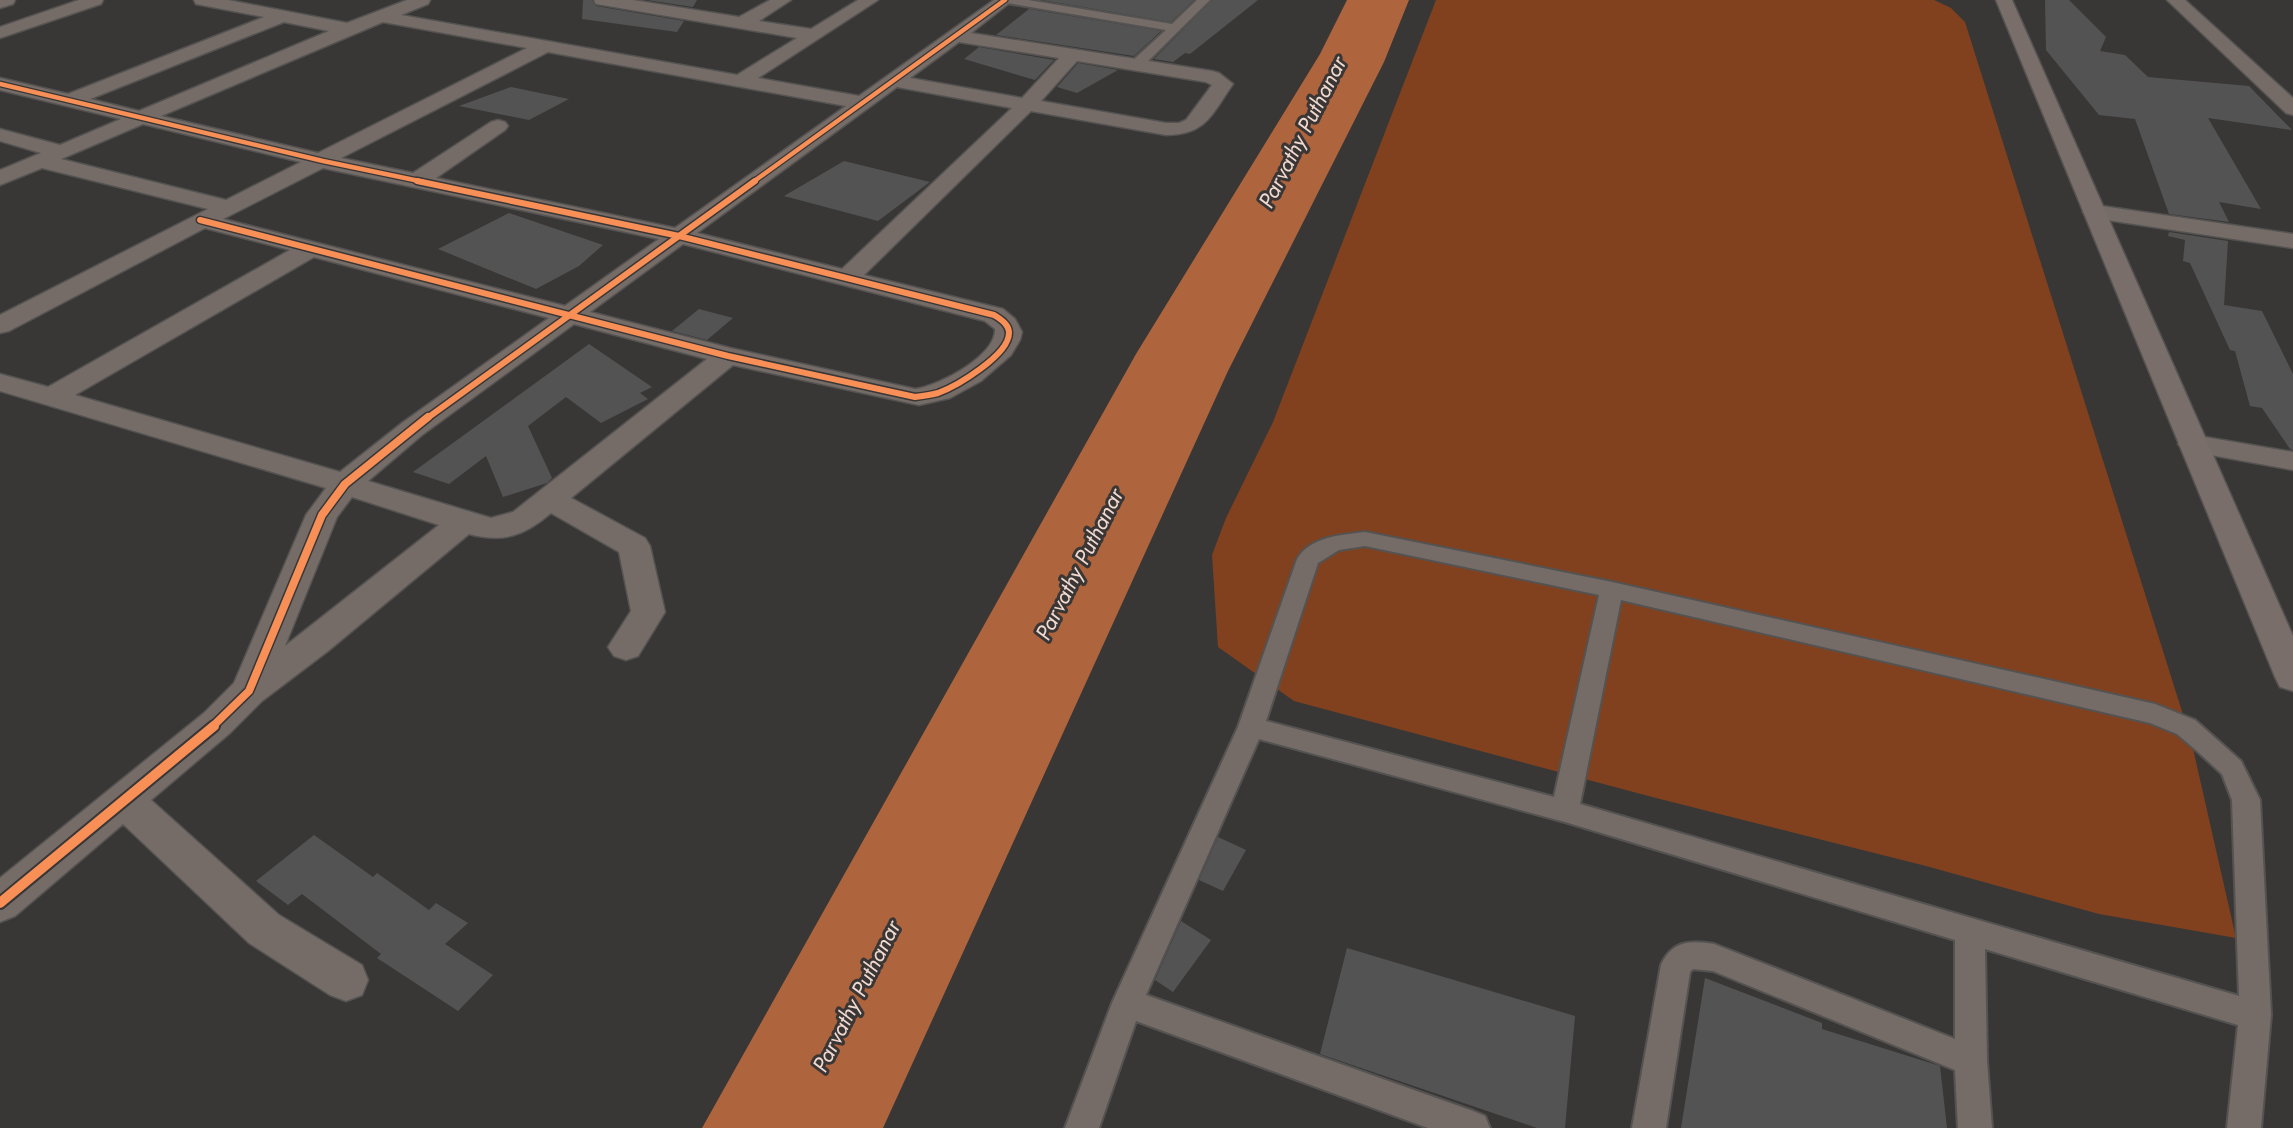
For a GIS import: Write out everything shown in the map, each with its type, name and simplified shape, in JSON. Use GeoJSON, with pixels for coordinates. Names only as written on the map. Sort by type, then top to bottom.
{"type":"FeatureCollection","features":[{"type":"Feature","properties":{"kind":"main road"},"geometry":{"type":"LineString","coordinates":[[2004,0],[2291,669]]}},
{"type":"Feature","properties":{"kind":"street"},"geometry":{"type":"LineString","coordinates":[[0,3],[7,0]]}},
{"type":"Feature","properties":{"kind":"street"},"geometry":{"type":"LineString","coordinates":[[0,33],[95,0]]}},
{"type":"Feature","properties":{"kind":"street"},"geometry":{"type":"LineString","coordinates":[[201,0],[348,29]]}},
{"type":"Feature","properties":{"kind":"street"},"geometry":{"type":"LineString","coordinates":[[0,178],[348,29],[422,0]]}},
{"type":"Feature","properties":{"kind":"street"},"geometry":{"type":"LineString","coordinates":[[602,0],[814,35]]}},
{"type":"Feature","properties":{"kind":"street"},"geometry":{"type":"LineString","coordinates":[[742,22],[783,0]]}},
{"type":"Feature","properties":{"kind":"street"},"geometry":{"type":"LineString","coordinates":[[742,80],[870,0]]}},
{"type":"Feature","properties":{"kind":"street"},"geometry":{"type":"LineString","coordinates":[[249,691],[322,515],[345,484],[412,429],[1006,0]]}},
{"type":"Feature","properties":{"kind":"street"},"geometry":{"type":"LineString","coordinates":[[2175,0],[2293,109]]}},
{"type":"Feature","properties":{"kind":"street"},"geometry":{"type":"LineString","coordinates":[[71,100],[283,16]]}},
{"type":"Feature","properties":{"kind":"street"},"geometry":{"type":"LineString","coordinates":[[382,17],[863,103]]}},
{"type":"Feature","properties":{"kind":"street"},"geometry":{"type":"LineString","coordinates":[[894,81],[1166,129],[1183,129],[1193,124],[1223,84],[1212,77],[957,36]]}},
{"type":"Feature","properties":{"kind":"street"},"geometry":{"type":"LineString","coordinates":[[0,324],[200,220],[323,161],[546,46]]}},
{"type":"Feature","properties":{"kind":"street"},"geometry":{"type":"LineString","coordinates":[[848,277],[1026,105],[1072,55]]}},
{"type":"Feature","properties":{"kind":"street"},"geometry":{"type":"LineString","coordinates":[[0,84],[323,161],[679,236],[848,277],[994,315],[1003,321],[1009,330],[1008,338],[1001,350],[970,377],[943,392],[915,397],[728,356],[200,220]]}},
{"type":"Feature","properties":{"kind":"street"},"geometry":{"type":"LineString","coordinates":[[417,181],[498,126]]}},
{"type":"Feature","properties":{"kind":"street"},"geometry":{"type":"LineString","coordinates":[[0,135],[63,152]]}},
{"type":"Feature","properties":{"kind":"street"},"geometry":{"type":"LineString","coordinates":[[41,161],[228,207]]}},
{"type":"Feature","properties":{"kind":"street"},"geometry":{"type":"LineString","coordinates":[[2095,212],[2293,241]]}},
{"type":"Feature","properties":{"kind":"street"},"geometry":{"type":"LineString","coordinates":[[50,398],[310,249]]}},
{"type":"Feature","properties":{"kind":"street"},"geometry":{"type":"LineString","coordinates":[[0,382],[345,484],[463,522],[491,528],[507,526],[524,519],[728,356]]}},
{"type":"Feature","properties":{"kind":"street"},"geometry":{"type":"LineString","coordinates":[[2193,444],[2293,461]]}},
{"type":"Feature","properties":{"kind":"street"},"geometry":{"type":"LineString","coordinates":[[549,500],[634,546],[648,612],[626,647]]}},
{"type":"Feature","properties":{"kind":"street"},"geometry":{"type":"LineString","coordinates":[[0,903],[217,723],[249,691],[316,642],[463,522]]}},
{"type":"Feature","properties":{"kind":"street"},"geometry":{"type":"LineString","coordinates":[[124,800],[264,929],[346,980]]}},
{"type":"Feature","properties":{"kind":"lane"},"geometry":{"type":"LineString","coordinates":[[1006,0],[1175,28]]}},
{"type":"Feature","properties":{"kind":"lane"},"geometry":{"type":"LineString","coordinates":[[1136,65],[1204,0]]}},
{"type":"Feature","properties":{"kind":"lane"},"geometry":{"type":"LineString","coordinates":[[1082,1128],[1126,1004],[1251,727],[1308,559],[1333,543],[1365,540],[1612,590],[2155,714],[2186,726],[2232,768],[2246,800],[2255,1015],[2244,1128]]}},
{"type":"Feature","properties":{"kind":"lane"},"geometry":{"type":"LineString","coordinates":[[1565,810],[1612,590]]}},
{"type":"Feature","properties":{"kind":"lane"},"geometry":{"type":"LineString","coordinates":[[1251,727],[1565,810],[2255,1015]]}},
{"type":"Feature","properties":{"kind":"lane"},"geometry":{"type":"LineString","coordinates":[[1970,932],[1971,1061],[1975,1128]]}},
{"type":"Feature","properties":{"kind":"lane"},"geometry":{"type":"LineString","coordinates":[[1649,1128],[1676,966],[1687,955],[1714,958],[1971,1061]]}},
{"type":"Feature","properties":{"kind":"lane"},"geometry":{"type":"LineString","coordinates":[[1126,1004],[1456,1125]]}},
{"type":"Feature","properties":{"kind":"shaded area"},"geometry":{"type":"Polygon","coordinates":[[[1436,0],[1934,0],[1951,8],[1965,22],[2191,740],[2236,938],[2099,914],[1926,866],[1656,798],[1294,701],[1218,647],[1212,555],[1226,518],[1273,422],[1436,0]]]}},
{"type":"Feature","properties":{"kind":"water","name":"Parvathy Puthanar"},"geometry":{"type":"Polygon","coordinates":[[[1347,0],[1409,0],[1384,62],[1228,371],[883,1128],[702,1128],[1136,354],[1320,54],[1347,0]]]}},
{"type":"Feature","properties":{"kind":"building"},"geometry":{"type":"Polygon","coordinates":[[[583,0],[592,0],[596,6],[684,21],[677,32],[582,19],[583,0]]]}},
{"type":"Feature","properties":{"kind":"building"},"geometry":{"type":"Polygon","coordinates":[[[647,0],[697,0],[693,7],[647,0]]]}},
{"type":"Feature","properties":{"kind":"building"},"geometry":{"type":"Polygon","coordinates":[[[1042,0],[1194,0],[1171,22],[1042,0]]]}},
{"type":"Feature","properties":{"kind":"building"},"geometry":{"type":"Polygon","coordinates":[[[1212,0],[1258,0],[1190,54],[1185,53],[1173,62],[1154,59],[1212,0]]]}},
{"type":"Feature","properties":{"kind":"building"},"geometry":{"type":"Polygon","coordinates":[[[2045,0],[2069,0],[2106,37],[2100,51],[2125,55],[2148,77],[2249,86],[2292,130],[2208,118],[2261,209],[2219,202],[2229,222],[2169,214],[2135,119],[2099,115],[2046,50],[2045,0]]]}},
{"type":"Feature","properties":{"kind":"building"},"geometry":{"type":"Polygon","coordinates":[[[1029,9],[1161,31],[1134,56],[996,35],[1029,9]]]}},
{"type":"Feature","properties":{"kind":"building"},"geometry":{"type":"Polygon","coordinates":[[[979,47],[1054,60],[1035,80],[964,59],[979,47]]]}},
{"type":"Feature","properties":{"kind":"building"},"geometry":{"type":"Polygon","coordinates":[[[1078,63],[1118,70],[1077,93],[1057,87],[1078,63]]]}},
{"type":"Feature","properties":{"kind":"building"},"geometry":{"type":"Polygon","coordinates":[[[511,87],[569,99],[529,120],[459,106],[511,87]]]}},
{"type":"Feature","properties":{"kind":"building"},"geometry":{"type":"Polygon","coordinates":[[[844,161],[930,182],[878,221],[784,196],[844,161]]]}},
{"type":"Feature","properties":{"kind":"building"},"geometry":{"type":"Polygon","coordinates":[[[509,213],[603,245],[579,266],[536,289],[438,249],[509,213]]]}},
{"type":"Feature","properties":{"kind":"building"},"geometry":{"type":"Polygon","coordinates":[[[2169,232],[2228,241],[2224,305],[2262,311],[2293,374],[2293,450],[2290,449],[2262,408],[2250,406],[2235,351],[2230,350],[2190,263],[2183,261],[2185,240],[2168,236],[2169,232]]]}},
{"type":"Feature","properties":{"kind":"building"},"geometry":{"type":"Polygon","coordinates":[[[699,309],[733,318],[707,340],[672,331],[699,309]]]}},
{"type":"Feature","properties":{"kind":"building"},"geometry":{"type":"Polygon","coordinates":[[[589,344],[652,387],[640,393],[648,399],[601,423],[566,397],[528,426],[552,478],[547,483],[503,497],[486,456],[449,484],[413,472],[589,344]]]}},
{"type":"Feature","properties":{"kind":"building"},"geometry":{"type":"Polygon","coordinates":[[[314,835],[373,877],[377,873],[429,910],[436,903],[468,923],[445,944],[493,975],[458,1011],[377,958],[381,954],[302,894],[288,905],[256,881],[314,835]]]}},
{"type":"Feature","properties":{"kind":"building"},"geometry":{"type":"Polygon","coordinates":[[[1218,837],[1246,850],[1223,891],[1199,880],[1218,837]]]}},
{"type":"Feature","properties":{"kind":"building"},"geometry":{"type":"Polygon","coordinates":[[[1181,921],[1211,940],[1173,992],[1155,980],[1181,921]]]}},
{"type":"Feature","properties":{"kind":"building"},"geometry":{"type":"Polygon","coordinates":[[[1347,948],[1575,1016],[1565,1128],[1537,1128],[1320,1054],[1347,948]]]}},
{"type":"Feature","properties":{"kind":"building"},"geometry":{"type":"Polygon","coordinates":[[[1705,978],[1822,1023],[1822,1029],[1940,1066],[1947,1128],[1681,1128],[1705,978]]]}},
{"type":"Feature","properties":{"kind":"cycle path"},"geometry":{"type":"LineString","coordinates":[[0,903],[217,723],[249,691],[322,515],[345,484],[412,429],[1005,0]]}},
{"type":"Feature","properties":{"kind":"cycle path"},"geometry":{"type":"LineString","coordinates":[[0,84],[323,161],[679,236],[994,315],[1005,324],[1009,332],[1002,349],[972,375],[940,392],[915,397],[728,356],[200,220]]}}]}
